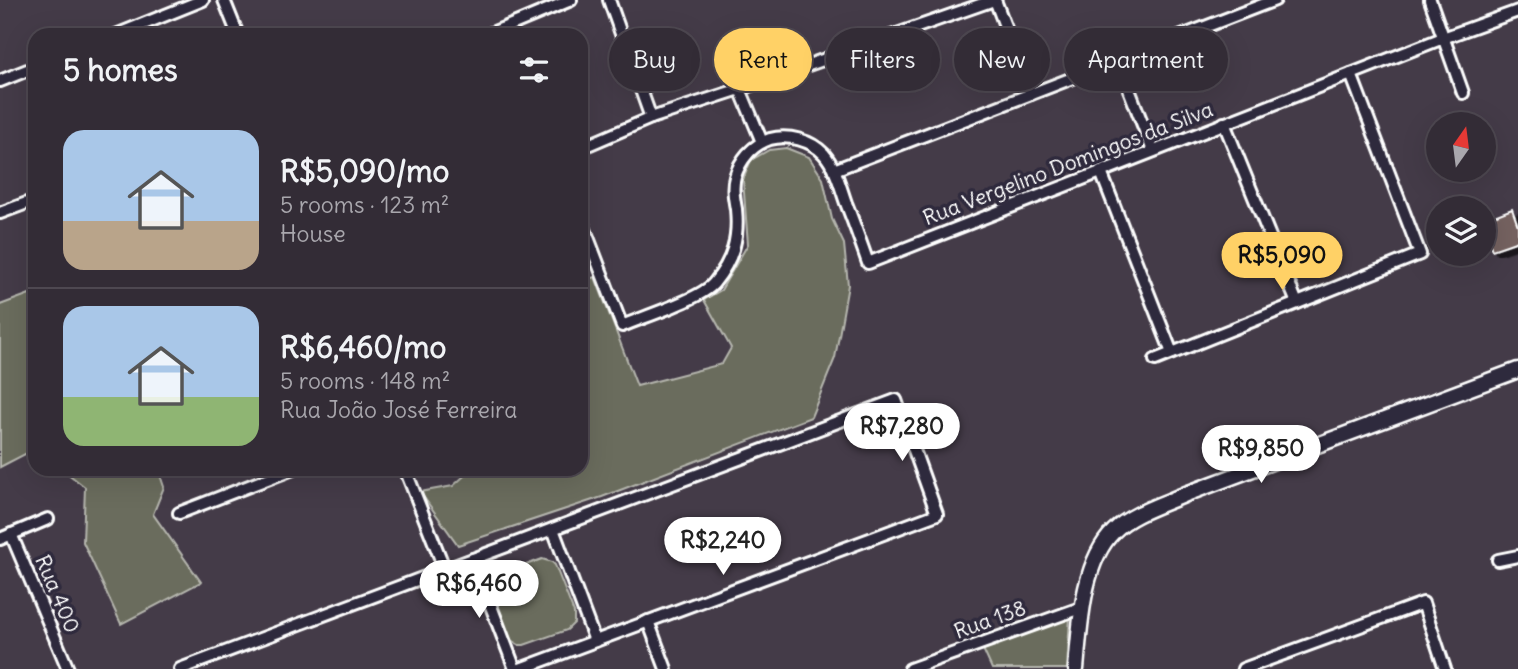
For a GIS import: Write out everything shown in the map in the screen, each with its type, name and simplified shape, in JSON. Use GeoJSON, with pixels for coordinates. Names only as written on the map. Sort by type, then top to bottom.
{"type":"FeatureCollection","features":[{"type":"Feature","properties":{"kind":"street"},"geometry":{"type":"LineString","coordinates":[[133,28],[203,0]]}},
{"type":"Feature","properties":{"kind":"street"},"geometry":{"type":"LineString","coordinates":[[224,0],[235,28]]}},
{"type":"Feature","properties":{"kind":"street"},"geometry":{"type":"LineString","coordinates":[[504,28],[571,0]]}},
{"type":"Feature","properties":{"kind":"street"},"geometry":{"type":"LineString","coordinates":[[609,0],[651,118]]}},
{"type":"Feature","properties":{"kind":"street"},"geometry":{"type":"LineString","coordinates":[[812,64],[995,0],[1031,94]]}},
{"type":"Feature","properties":{"kind":"street"},"geometry":{"type":"LineString","coordinates":[[1203,28],[1275,0]]}},
{"type":"Feature","properties":{"kind":"street"},"geometry":{"type":"LineString","coordinates":[[1430,0],[1463,93]]}},
{"type":"Feature","properties":{"kind":"street","name":"Rua Vergelino Domingos da Silva"},"geometry":{"type":"LineString","coordinates":[[834,170],[868,263],[1518,11]]}},
{"type":"Feature","properties":{"kind":"street"},"geometry":{"type":"LineString","coordinates":[[0,81],[28,70]]}},
{"type":"Feature","properties":{"kind":"street"},"geometry":{"type":"LineString","coordinates":[[1155,360],[1420,254],[1350,74]]}},
{"type":"Feature","properties":{"kind":"street"},"geometry":{"type":"LineString","coordinates":[[588,237],[622,326],[703,292],[715,281],[732,253],[736,239],[733,188],[736,173],[743,159],[762,142],[780,137],[806,142],[824,154],[834,170],[1064,81]]}},
{"type":"Feature","properties":{"kind":"street"},"geometry":{"type":"LineString","coordinates":[[588,145],[651,118],[734,91]]}},
{"type":"Feature","properties":{"kind":"street"},"geometry":{"type":"LineString","coordinates":[[741,91],[762,142]]}},
{"type":"Feature","properties":{"kind":"street"},"geometry":{"type":"LineString","coordinates":[[1130,91],[1153,151]]}},
{"type":"Feature","properties":{"kind":"street"},"geometry":{"type":"LineString","coordinates":[[1224,123],[1297,303]]}},
{"type":"Feature","properties":{"kind":"street"},"geometry":{"type":"LineString","coordinates":[[1101,172],[1172,353]]}},
{"type":"Feature","properties":{"kind":"street"},"geometry":{"type":"LineString","coordinates":[[0,213],[28,203]]}},
{"type":"Feature","properties":{"kind":"street"},"geometry":{"type":"LineString","coordinates":[[1076,669],[1083,607],[1092,569],[1105,541],[1116,529],[1146,511],[1518,370]]}},
{"type":"Feature","properties":{"kind":"street"},"geometry":{"type":"LineString","coordinates":[[180,669],[896,400],[937,514],[517,669],[473,559]]}},
{"type":"Feature","properties":{"kind":"street"},"geometry":{"type":"LineString","coordinates":[[263,476],[265,481]]}},
{"type":"Feature","properties":{"kind":"street"},"geometry":{"type":"LineString","coordinates":[[179,513],[277,476]]}},
{"type":"Feature","properties":{"kind":"street"},"geometry":{"type":"LineString","coordinates":[[408,476],[445,569]]}},
{"type":"Feature","properties":{"kind":"street"},"geometry":{"type":"LineString","coordinates":[[6,536],[48,519]]}},
{"type":"Feature","properties":{"kind":"street"},"geometry":{"type":"LineString","coordinates":[[553,529],[595,641]]}},
{"type":"Feature","properties":{"kind":"street","name":"Rua 400"},"geometry":{"type":"LineString","coordinates":[[6,536],[68,669]]}},
{"type":"Feature","properties":{"kind":"street"},"geometry":{"type":"LineString","coordinates":[[1498,560],[1518,556]]}},
{"type":"Feature","properties":{"kind":"street"},"geometry":{"type":"LineString","coordinates":[[1243,669],[1423,603],[1445,669]]}},
{"type":"Feature","properties":{"kind":"street","name":"Rua 138"},"geometry":{"type":"LineString","coordinates":[[911,669],[1083,607]]}},
{"type":"Feature","properties":{"kind":"street"},"geometry":{"type":"LineString","coordinates":[[648,621],[666,669]]}},
{"type":"Feature","properties":{"kind":"green space"},"geometry":{"type":"Polygon","coordinates":[[[786,148],[809,157],[823,179],[832,219],[844,244],[848,285],[835,358],[811,417],[602,497],[458,545],[420,492],[453,486],[464,476],[588,476],[588,279],[595,277],[637,386],[722,364],[731,348],[704,300],[721,290],[748,244],[743,180],[751,160],[769,150],[786,148]]]}},
{"type":"Feature","properties":{"kind":"green space"},"geometry":{"type":"Polygon","coordinates":[[[28,295],[28,453],[0,467],[0,305],[28,295]]]}},
{"type":"Feature","properties":{"kind":"green space"},"geometry":{"type":"Polygon","coordinates":[[[71,476],[160,476],[164,487],[153,514],[201,582],[121,624],[83,542],[85,487],[71,476]]]}},
{"type":"Feature","properties":{"kind":"green space"},"geometry":{"type":"Polygon","coordinates":[[[542,559],[555,565],[574,613],[574,623],[567,630],[519,645],[511,640],[492,591],[492,582],[499,575],[542,559]]]}},
{"type":"Feature","properties":{"kind":"green space"},"geometry":{"type":"Polygon","coordinates":[[[1070,616],[1067,669],[992,669],[982,647],[1070,616]]]}},
{"type":"Feature","properties":{"kind":"building"},"geometry":{"type":"Polygon","coordinates":[[[1512,209],[1518,226],[1518,241],[1496,249],[1496,215],[1512,209]]]}}]}
